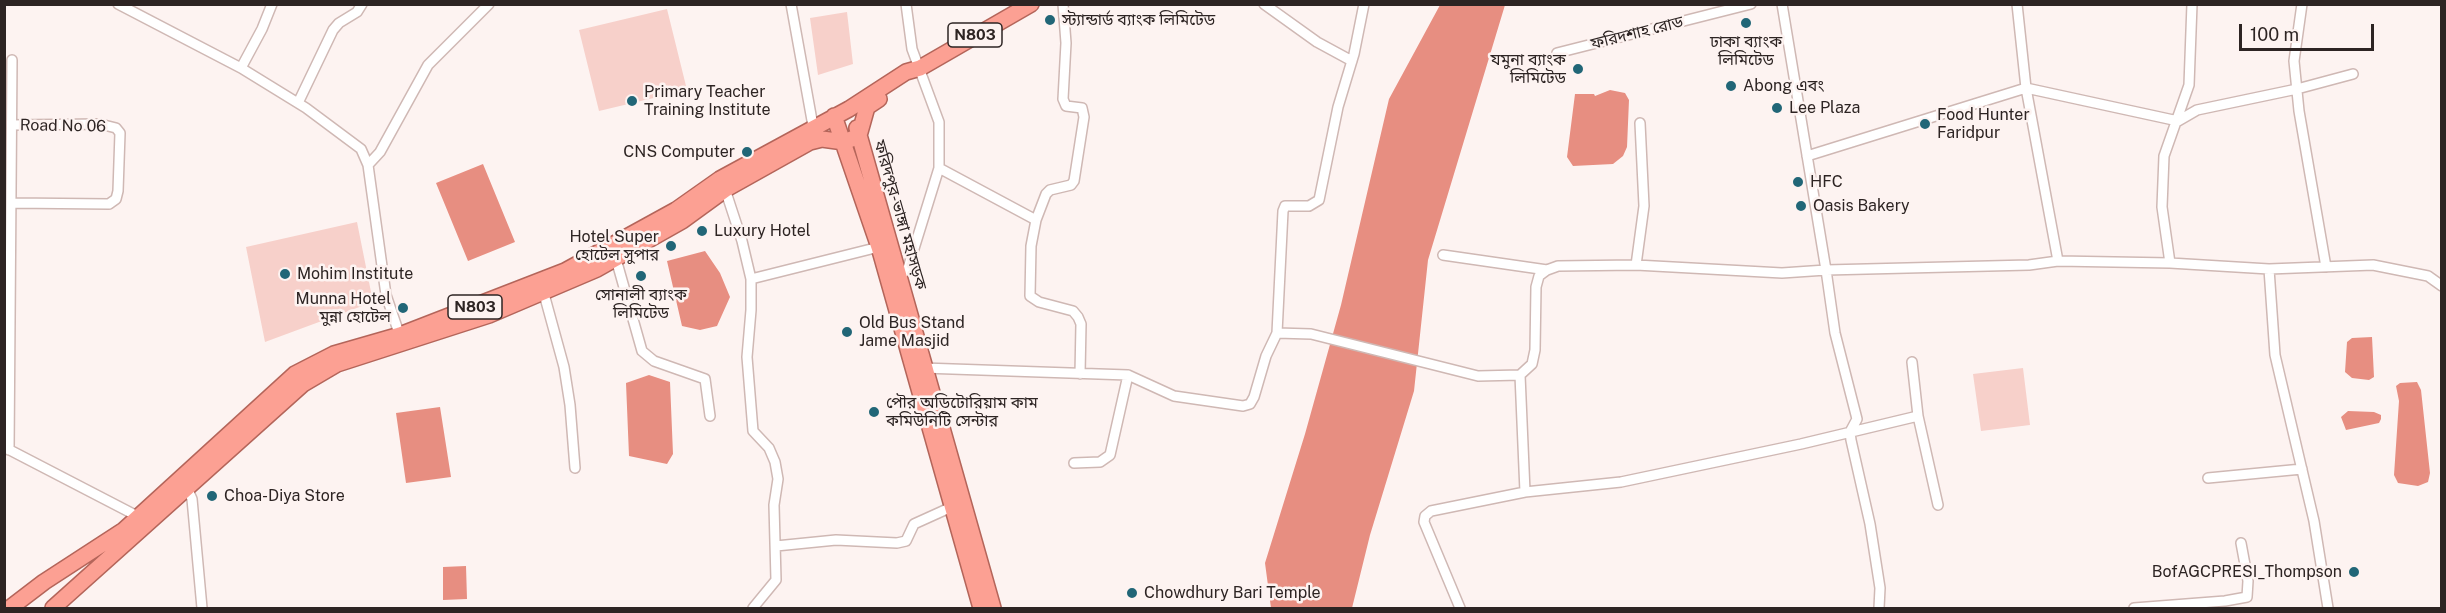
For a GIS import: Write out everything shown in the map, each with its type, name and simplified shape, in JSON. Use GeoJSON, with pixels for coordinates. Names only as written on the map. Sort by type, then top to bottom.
{"type":"FeatureCollection","features":[{"type":"Feature","properties":{"kind":"highway","name":"N803"},"geometry":{"type":"LineString","coordinates":[[59,603],[295,374],[334,354],[402,340],[544,294],[616,259],[682,221],[723,184],[813,126],[849,109],[906,72],[920,68],[1029,5]]}},
{"type":"Feature","properties":{"kind":"highway","name":"N803"},"geometry":{"type":"LineString","coordinates":[[402,340],[565,271],[723,184],[816,140],[844,142],[858,135],[867,106],[912,79],[920,68]]}},
{"type":"Feature","properties":{"kind":"highway","name":"ফরিদপুর-ভাঙ্গা মহাসড়ক"},"geometry":{"type":"LineString","coordinates":[[849,109],[854,116],[876,216],[879,247],[920,369]]}},
{"type":"Feature","properties":{"kind":"highway","name":"ফরিদপুর-ভাঙ্গা মহাসড়ক"},"geometry":{"type":"LineString","coordinates":[[834,116],[900,277],[920,369],[957,504],[981,609]]}},
{"type":"Feature","properties":{"kind":"highway","name":"ফরিদপুর-ভাঙ্গা মহাসড়ক"},"geometry":{"type":"LineString","coordinates":[[957,504],[993,609]]}},
{"type":"Feature","properties":{"kind":"highway","name":"N803"},"geometry":{"type":"LineString","coordinates":[[10,609],[44,582],[124,530],[143,521]]}},
{"type":"Feature","properties":{"kind":"street"},"geometry":{"type":"LineString","coordinates":[[118,4],[241,68],[298,103],[361,149],[368,165],[386,295],[402,340]]}},
{"type":"Feature","properties":{"kind":"street"},"geometry":{"type":"LineString","coordinates":[[241,68],[262,29],[272,4]]}},
{"type":"Feature","properties":{"kind":"street"},"geometry":{"type":"LineString","coordinates":[[298,103],[333,30],[339,22],[357,12],[362,4]]}},
{"type":"Feature","properties":{"kind":"street"},"geometry":{"type":"LineString","coordinates":[[368,165],[380,152],[428,65],[489,4]]}},
{"type":"Feature","properties":{"kind":"street"},"geometry":{"type":"LineString","coordinates":[[791,4],[813,126]]}},
{"type":"Feature","properties":{"kind":"street"},"geometry":{"type":"LineString","coordinates":[[900,277],[908,268],[939,168],[939,122],[912,49],[906,4]]}},
{"type":"Feature","properties":{"kind":"street"},"geometry":{"type":"LineString","coordinates":[[1063,4],[1066,43],[1063,99],[1066,106],[1082,108],[1084,117],[1074,181],[1071,185],[1050,189],[1036,220],[1031,246],[1030,296],[1040,302],[1073,312],[1078,317],[1081,324],[1080,374]]}},
{"type":"Feature","properties":{"kind":"street"},"geometry":{"type":"LineString","coordinates":[[1264,4],[1317,42],[1352,61]]}},
{"type":"Feature","properties":{"kind":"street"},"geometry":{"type":"LineString","coordinates":[[920,369],[1128,375],[1174,396],[1243,406],[1250,404],[1254,398],[1266,356],[1277,333],[1283,211],[1285,206],[1309,206],[1319,200],[1338,107],[1352,61],[1364,4]]}},
{"type":"Feature","properties":{"kind":"street","name":"ফরিদশাহ রোড"},"geometry":{"type":"LineString","coordinates":[[1557,54],[1751,4]]}},
{"type":"Feature","properties":{"kind":"street"},"geometry":{"type":"LineString","coordinates":[[1782,4],[1835,333],[1857,418],[1850,432],[1870,524],[1880,588],[1879,609]]}},
{"type":"Feature","properties":{"kind":"street"},"geometry":{"type":"LineString","coordinates":[[2017,4],[2026,88],[2058,261]]}},
{"type":"Feature","properties":{"kind":"street"},"geometry":{"type":"LineString","coordinates":[[2170,263],[2162,207],[2164,156],[2189,85],[2192,4]]}},
{"type":"Feature","properties":{"kind":"street"},"geometry":{"type":"LineString","coordinates":[[2302,4],[2294,61],[2326,267]]}},
{"type":"Feature","properties":{"kind":"street"},"geometry":{"type":"LineString","coordinates":[[12,60],[8,79],[12,125],[8,159],[12,203],[8,236],[7,448],[143,521]]}},
{"type":"Feature","properties":{"kind":"street"},"geometry":{"type":"LineString","coordinates":[[1807,156],[2026,88],[2178,121],[2197,110],[2297,89],[2353,74]]}},
{"type":"Feature","properties":{"kind":"street"},"geometry":{"type":"LineString","coordinates":[[1636,265],[1644,206],[1640,123]]}},
{"type":"Feature","properties":{"kind":"street","name":"Road No 06"},"geometry":{"type":"LineString","coordinates":[[12,125],[100,124],[116,128],[120,134],[118,191],[116,199],[109,204],[12,203]]}},
{"type":"Feature","properties":{"kind":"street"},"geometry":{"type":"LineString","coordinates":[[939,168],[1036,220]]}},
{"type":"Feature","properties":{"kind":"street"},"geometry":{"type":"LineString","coordinates":[[723,184],[751,279],[747,357],[753,431],[769,448],[775,462],[778,479],[774,505],[776,580],[753,609]]}},
{"type":"Feature","properties":{"kind":"street"},"geometry":{"type":"LineString","coordinates":[[751,279],[879,247]]}},
{"type":"Feature","properties":{"kind":"street"},"geometry":{"type":"LineString","coordinates":[[1443,255],[1547,270]]}},
{"type":"Feature","properties":{"kind":"street"},"geometry":{"type":"LineString","coordinates":[[616,259],[642,351],[654,360],[705,379],[710,416]]}},
{"type":"Feature","properties":{"kind":"street"},"geometry":{"type":"LineString","coordinates":[[1277,333],[1311,334],[1479,376],[1520,375],[1532,364],[1535,350],[1536,287],[1539,276],[1558,266],[1636,265],[1782,273],[2029,265],[2058,261],[2170,263],[2270,269],[2373,265],[2428,276],[2442,286]]}},
{"type":"Feature","properties":{"kind":"street"},"geometry":{"type":"LineString","coordinates":[[2270,269],[2275,355],[2324,567],[2328,609]]}},
{"type":"Feature","properties":{"kind":"street"},"geometry":{"type":"LineString","coordinates":[[544,294],[564,367],[570,405],[575,468]]}},
{"type":"Feature","properties":{"kind":"street"},"geometry":{"type":"LineString","coordinates":[[1912,362],[1918,416],[1938,505]]}},
{"type":"Feature","properties":{"kind":"street"},"geometry":{"type":"LineString","coordinates":[[1074,463],[1100,462],[1110,455],[1128,375]]}},
{"type":"Feature","properties":{"kind":"street"},"geometry":{"type":"LineString","coordinates":[[1520,375],[1525,492]]}},
{"type":"Feature","properties":{"kind":"street"},"geometry":{"type":"LineString","coordinates":[[1460,609],[1424,522],[1425,516],[1431,511],[1525,492],[1621,482],[1918,416]]}},
{"type":"Feature","properties":{"kind":"street"},"geometry":{"type":"LineString","coordinates":[[2208,478],[2302,469]]}},
{"type":"Feature","properties":{"kind":"street"},"geometry":{"type":"LineString","coordinates":[[184,483],[192,499],[202,609]]}},
{"type":"Feature","properties":{"kind":"street"},"geometry":{"type":"LineString","coordinates":[[776,546],[836,540],[897,543],[906,541],[914,525],[957,504]]}},
{"type":"Feature","properties":{"kind":"street"},"geometry":{"type":"LineString","coordinates":[[2134,609],[2247,597],[2248,581],[2241,543]]}},
{"type":"Feature","properties":{"kind":"shaded area"},"geometry":{"type":"Polygon","coordinates":[[[1440,5],[1505,5],[1428,260],[1414,391],[1370,535],[1352,608],[1271,608],[1265,563],[1305,434],[1341,305],[1389,99],[1440,5]]]}},
{"type":"Feature","properties":{"kind":"shaded area"},"geometry":{"type":"Polygon","coordinates":[[[667,9],[687,90],[599,111],[579,30],[667,9]]]}},
{"type":"Feature","properties":{"kind":"shaded area"},"geometry":{"type":"Polygon","coordinates":[[[847,12],[853,64],[818,75],[810,18],[847,12]]]}},
{"type":"Feature","properties":{"kind":"shaded area"},"geometry":{"type":"Polygon","coordinates":[[[1610,90],[1625,93],[1629,100],[1627,147],[1623,156],[1613,164],[1573,166],[1567,157],[1575,94],[1594,94],[1595,96],[1610,90]]]}},
{"type":"Feature","properties":{"kind":"shaded area"},"geometry":{"type":"Polygon","coordinates":[[[483,164],[515,242],[468,261],[436,183],[483,164]]]}},
{"type":"Feature","properties":{"kind":"shaded area"},"geometry":{"type":"Polygon","coordinates":[[[357,222],[373,302],[265,342],[246,247],[357,222]]]}},
{"type":"Feature","properties":{"kind":"shaded area"},"geometry":{"type":"Polygon","coordinates":[[[705,251],[720,273],[730,297],[717,326],[700,330],[682,326],[667,261],[705,251]]]}},
{"type":"Feature","properties":{"kind":"shaded area"},"geometry":{"type":"Polygon","coordinates":[[[2372,337],[2374,377],[2369,380],[2352,378],[2345,372],[2347,342],[2352,338],[2372,337]]]}},
{"type":"Feature","properties":{"kind":"shaded area"},"geometry":{"type":"Polygon","coordinates":[[[2023,368],[2030,425],[1981,431],[1973,374],[2023,368]]]}},
{"type":"Feature","properties":{"kind":"shaded area"},"geometry":{"type":"Polygon","coordinates":[[[649,375],[670,382],[673,454],[667,464],[629,456],[626,383],[649,375]]]}},
{"type":"Feature","properties":{"kind":"shaded area"},"geometry":{"type":"Polygon","coordinates":[[[2417,382],[2421,390],[2430,473],[2428,482],[2418,486],[2398,483],[2394,475],[2399,401],[2396,386],[2400,383],[2417,382]]]}},
{"type":"Feature","properties":{"kind":"shaded area"},"geometry":{"type":"Polygon","coordinates":[[[440,407],[451,477],[406,483],[396,413],[440,407]]]}},
{"type":"Feature","properties":{"kind":"shaded area"},"geometry":{"type":"Polygon","coordinates":[[[2348,411],[2374,412],[2381,415],[2381,419],[2379,423],[2346,430],[2341,417],[2348,411]]]}},
{"type":"Feature","properties":{"kind":"shaded area"},"geometry":{"type":"Polygon","coordinates":[[[466,566],[467,599],[443,600],[443,567],[466,566]]]}},
{"type":"Feature","properties":{"kind":"place","name":"স্ট্যান্ডার্ড ব্যাংক লিমিটেড"},"geometry":{"type":"Point","coordinates":[1050,20]}},
{"type":"Feature","properties":{"kind":"place","name":"ঢাকা ব্যাংক লিমিটেড"},"geometry":{"type":"Point","coordinates":[1746,23]}},
{"type":"Feature","properties":{"kind":"place","name":"যমুনা ব্যাংক লিমিটেড"},"geometry":{"type":"Point","coordinates":[1578,69]}},
{"type":"Feature","properties":{"kind":"place","name":"Abong এবং"},"geometry":{"type":"Point","coordinates":[1731,86]}},
{"type":"Feature","properties":{"kind":"place","name":"Primary Teacher Training Institute"},"geometry":{"type":"Point","coordinates":[632,101]}},
{"type":"Feature","properties":{"kind":"place","name":"Lee Plaza"},"geometry":{"type":"Point","coordinates":[1777,108]}},
{"type":"Feature","properties":{"kind":"place","name":"Food Hunter Faridpur"},"geometry":{"type":"Point","coordinates":[1925,124]}},
{"type":"Feature","properties":{"kind":"place","name":"CNS Computer"},"geometry":{"type":"Point","coordinates":[747,152]}},
{"type":"Feature","properties":{"kind":"place","name":"HFC"},"geometry":{"type":"Point","coordinates":[1798,182]}},
{"type":"Feature","properties":{"kind":"place","name":"Oasis Bakery"},"geometry":{"type":"Point","coordinates":[1801,206]}},
{"type":"Feature","properties":{"kind":"place","name":"Luxury Hotel"},"geometry":{"type":"Point","coordinates":[702,231]}},
{"type":"Feature","properties":{"kind":"place","name":"Hotel Super হোটেল সুপার"},"geometry":{"type":"Point","coordinates":[671,246]}},
{"type":"Feature","properties":{"kind":"place","name":"Mohim Institute"},"geometry":{"type":"Point","coordinates":[285,274]}},
{"type":"Feature","properties":{"kind":"place","name":"সোনালী ব্যাংক লিমিটেড"},"geometry":{"type":"Point","coordinates":[641,276]}},
{"type":"Feature","properties":{"kind":"place","name":"Munna Hotel মুন্না হোটেল"},"geometry":{"type":"Point","coordinates":[403,308]}},
{"type":"Feature","properties":{"kind":"place","name":"Old Bus Stand Jame Masjid"},"geometry":{"type":"Point","coordinates":[847,332]}},
{"type":"Feature","properties":{"kind":"place","name":"পৌর অডিটোরিয়াম কাম কমিউনিটি সেন্টার"},"geometry":{"type":"Point","coordinates":[874,412]}},
{"type":"Feature","properties":{"kind":"place","name":"Choa-Diya Store"},"geometry":{"type":"Point","coordinates":[212,496]}},
{"type":"Feature","properties":{"kind":"place","name":"BofAGCPRESI_Thompson"},"geometry":{"type":"Point","coordinates":[2354,572]}},
{"type":"Feature","properties":{"kind":"place","name":"Chowdhury Bari Temple"},"geometry":{"type":"Point","coordinates":[1132,593]}}]}
